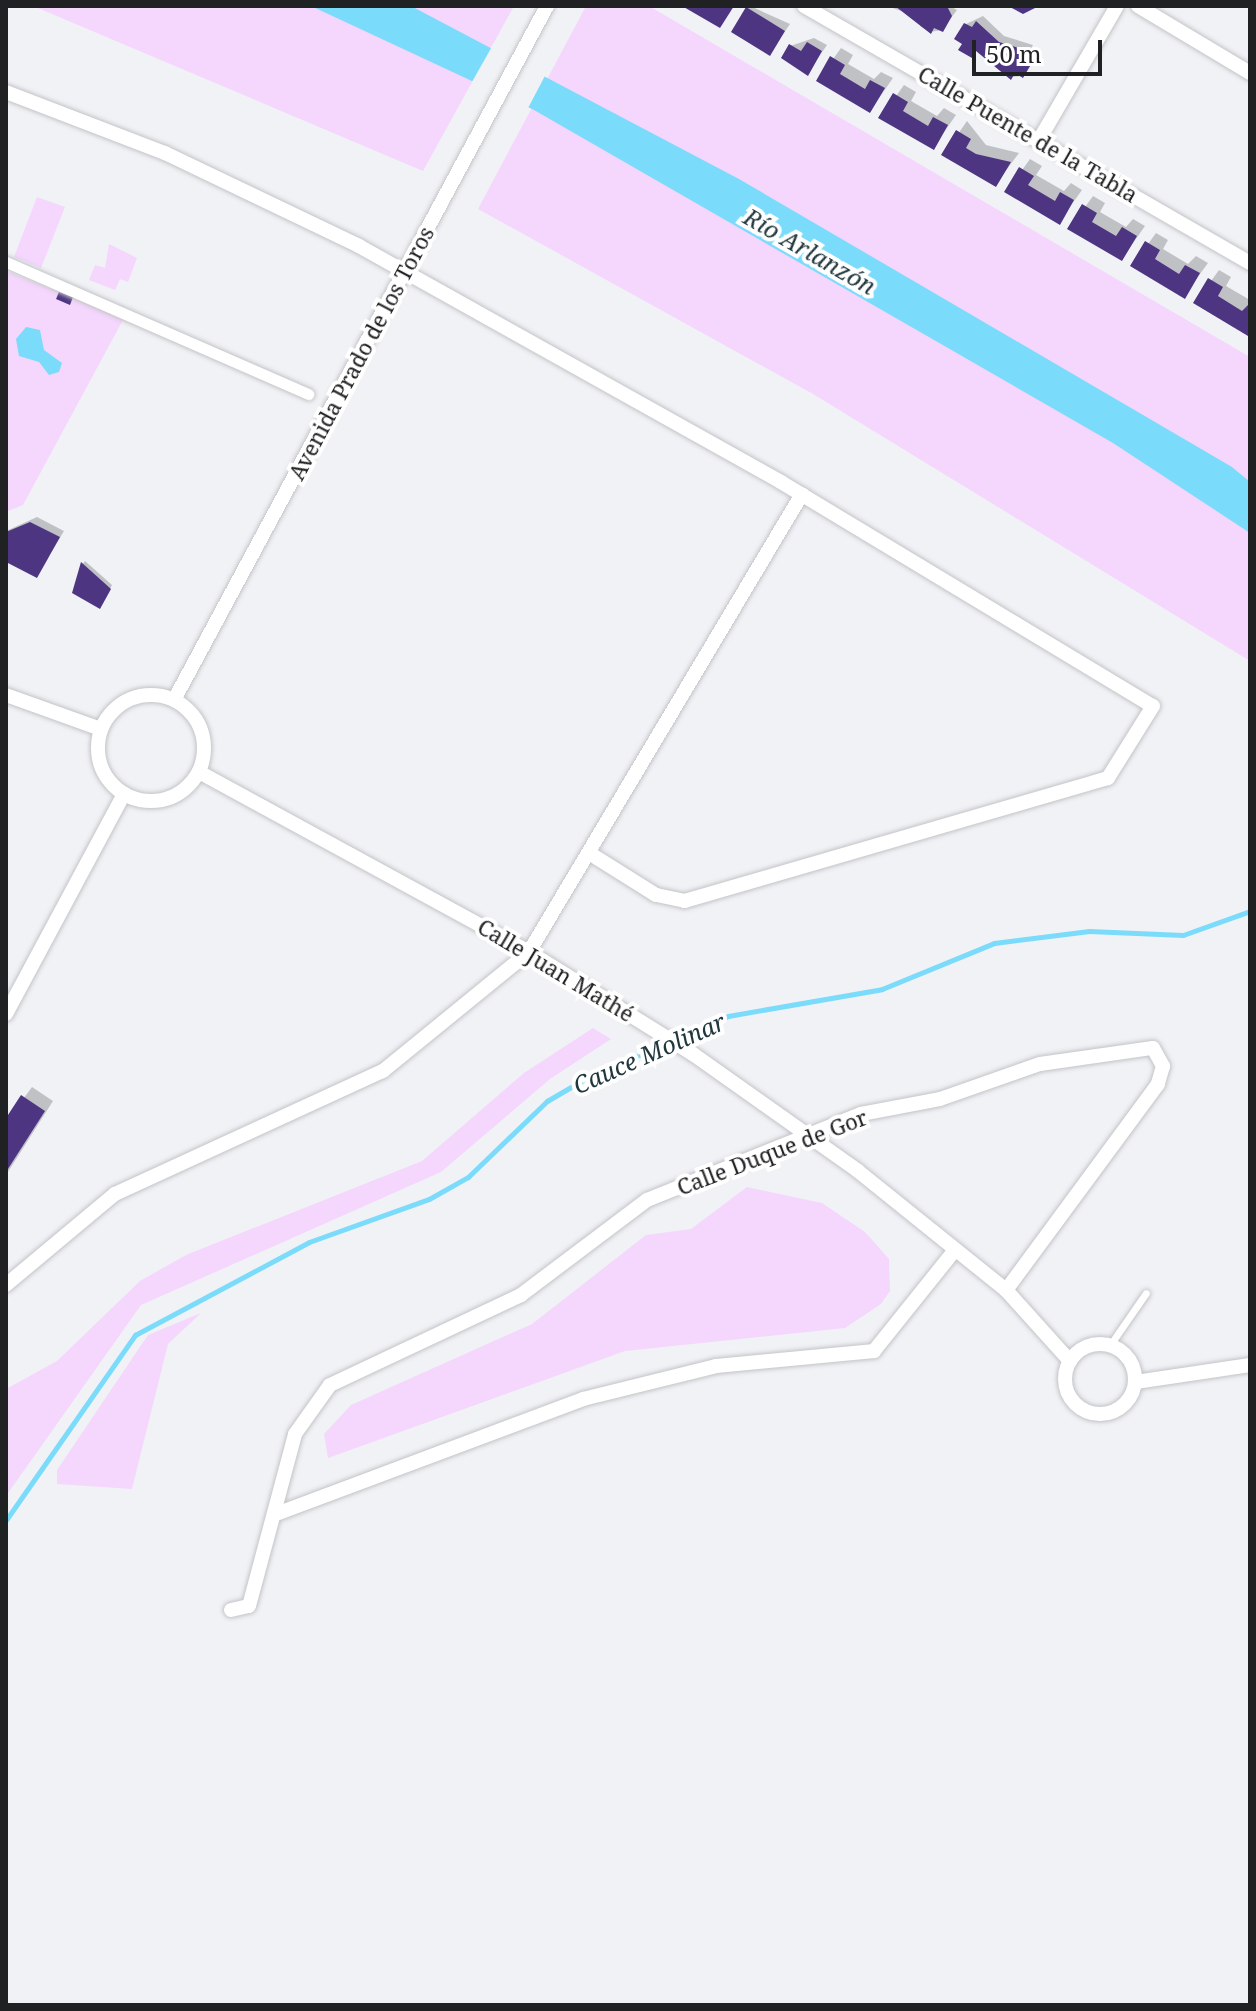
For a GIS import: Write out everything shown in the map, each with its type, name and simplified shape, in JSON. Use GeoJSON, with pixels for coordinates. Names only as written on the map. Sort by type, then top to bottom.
{"type":"FeatureCollection","features":[{"type":"Feature","properties":{"kind":"street","name":"Avenida Prado de los Toros"},"geometry":{"type":"LineString","coordinates":[[174,700],[547,6]]}},
{"type":"Feature","properties":{"kind":"street","name":"Calle Puente de la Tabla"},"geometry":{"type":"LineString","coordinates":[[804,6],[1250,263]]}},
{"type":"Feature","properties":{"kind":"street"},"geometry":{"type":"LineString","coordinates":[[1039,140],[1117,6]]}},
{"type":"Feature","properties":{"kind":"street"},"geometry":{"type":"LineString","coordinates":[[1138,6],[1250,73]]}},
{"type":"Feature","properties":{"kind":"street"},"geometry":{"type":"LineString","coordinates":[[6,92],[165,153],[405,271],[802,494],[1151,701],[1153,711],[1116,773],[685,901],[656,895],[589,853]]}},
{"type":"Feature","properties":{"kind":"street"},"geometry":{"type":"LineString","coordinates":[[6,262],[308,394]]}},
{"type":"Feature","properties":{"kind":"street"},"geometry":{"type":"LineString","coordinates":[[6,1285],[115,1194],[383,1071],[529,952],[802,494]]}},
{"type":"Feature","properties":{"kind":"street"},"geometry":{"type":"LineString","coordinates":[[6,695],[101,729]]}},
{"type":"Feature","properties":{"kind":"street"},"geometry":{"type":"LineString","coordinates":[[137,697],[174,700],[204,739],[199,772],[158,801],[124,794],[103,773],[101,729],[115,709],[137,697]]}},
{"type":"Feature","properties":{"kind":"street","name":"Calle Juan Mathé"},"geometry":{"type":"LineString","coordinates":[[199,772],[529,952],[687,1050],[809,1135],[1006,1290],[1070,1361]]}},
{"type":"Feature","properties":{"kind":"street"},"geometry":{"type":"LineString","coordinates":[[6,1014],[124,794]]}},
{"type":"Feature","properties":{"kind":"street","name":"Calle Duque de Gor"},"geometry":{"type":"LineString","coordinates":[[231,1610],[249,1606],[301,1417],[330,1385],[521,1295],[647,1200],[809,1135],[1040,1064],[1140,1048],[1161,1054],[1158,1084],[1006,1290]]}},
{"type":"Feature","properties":{"kind":"street"},"geometry":{"type":"LineString","coordinates":[[276,1514],[583,1399],[716,1366],[874,1351],[955,1250]]}},
{"type":"Feature","properties":{"kind":"street"},"geometry":{"type":"LineString","coordinates":[[1136,1382],[1130,1359],[1110,1345],[1087,1347],[1070,1361],[1069,1394],[1095,1414],[1117,1410],[1136,1382],[1250,1365]]}},
{"type":"Feature","properties":{"kind":"lane"},"geometry":{"type":"LineString","coordinates":[[1110,1345],[1146,1293]]}},
{"type":"Feature","properties":{"kind":"shaded area"},"geometry":{"type":"Polygon","coordinates":[[[33,6],[514,6],[423,171],[33,6]]]}},
{"type":"Feature","properties":{"kind":"shaded area"},"geometry":{"type":"Polygon","coordinates":[[[586,6],[649,6],[1250,357],[1250,661],[813,394],[478,209],[586,6]]]}},
{"type":"Feature","properties":{"kind":"shaded area"},"geometry":{"type":"Polygon","coordinates":[[[37,197],[65,207],[41,268],[14,257],[37,197]]]}},
{"type":"Feature","properties":{"kind":"shaded area"},"geometry":{"type":"Polygon","coordinates":[[[109,244],[137,258],[128,282],[120,279],[115,290],[89,280],[95,265],[105,268],[109,244]]]}},
{"type":"Feature","properties":{"kind":"shaded area"},"geometry":{"type":"Polygon","coordinates":[[[6,271],[124,318],[23,505],[6,512],[6,271]]]}},
{"type":"Feature","properties":{"kind":"shaded area"},"geometry":{"type":"Polygon","coordinates":[[[593,1028],[611,1039],[550,1079],[441,1172],[141,1305],[6,1496],[6,1389],[57,1361],[140,1281],[186,1255],[422,1161],[524,1073],[593,1028]]]}},
{"type":"Feature","properties":{"kind":"shaded area"},"geometry":{"type":"Polygon","coordinates":[[[747,1187],[822,1203],[865,1232],[889,1259],[890,1291],[881,1304],[845,1328],[625,1351],[328,1458],[324,1434],[351,1405],[532,1324],[646,1235],[691,1229],[747,1187]]]}},
{"type":"Feature","properties":{"kind":"shaded area"},"geometry":{"type":"Polygon","coordinates":[[[201,1313],[168,1344],[132,1489],[57,1484],[57,1470],[148,1335],[201,1313]]]}},
{"type":"Feature","properties":{"kind":"water","name":"Río Arlanzón"},"geometry":{"type":"Polygon","coordinates":[[[311,6],[411,6],[739,179],[1232,467],[1250,482],[1250,533],[1113,443],[534,110],[311,6]]]}},
{"type":"Feature","properties":{"kind":"water"},"geometry":{"type":"Polygon","coordinates":[[[26,327],[40,330],[44,350],[62,363],[59,372],[49,375],[39,362],[19,356],[16,339],[26,327]]]}},
{"type":"Feature","properties":{"kind":"pier"},"geometry":{"type":"Polygon","coordinates":[[[494,43],[547,72],[527,110],[472,82],[494,43]]]}},
{"type":"Feature","properties":{"kind":"building"},"geometry":{"type":"Polygon","coordinates":[[[682,6],[734,6],[720,28],[682,6]]]}},
{"type":"Feature","properties":{"kind":"building"},"geometry":{"type":"Polygon","coordinates":[[[895,6],[947,6],[952,16],[943,32],[934,28],[931,34],[895,6]]]}},
{"type":"Feature","properties":{"kind":"building"},"geometry":{"type":"Polygon","coordinates":[[[1008,6],[1039,6],[1023,14],[1008,6]]]}},
{"type":"Feature","properties":{"kind":"building"},"geometry":{"type":"Polygon","coordinates":[[[746,7],[785,31],[770,56],[731,32],[746,7]]]}},
{"type":"Feature","properties":{"kind":"building"},"geometry":{"type":"Polygon","coordinates":[[[976,21],[999,42],[1029,51],[1025,57],[1033,61],[1023,78],[1015,73],[1011,80],[976,51],[972,58],[958,50],[962,44],[954,39],[964,23],[972,27],[976,21]]]}},
{"type":"Feature","properties":{"kind":"building"},"geometry":{"type":"Polygon","coordinates":[[[807,42],[822,51],[808,76],[781,58],[789,44],[801,51],[807,42]]]}},
{"type":"Feature","properties":{"kind":"building"},"geometry":{"type":"Polygon","coordinates":[[[830,56],[845,65],[840,74],[865,89],[870,80],[885,88],[870,113],[816,81],[830,56]]]}},
{"type":"Feature","properties":{"kind":"building"},"geometry":{"type":"Polygon","coordinates":[[[893,93],[908,102],[903,111],[928,126],[933,117],[948,125],[934,150],[878,118],[893,93]]]}},
{"type":"Feature","properties":{"kind":"building"},"geometry":{"type":"Polygon","coordinates":[[[956,130],[971,139],[966,148],[976,154],[1011,162],[996,187],[941,155],[956,130]]]}},
{"type":"Feature","properties":{"kind":"building"},"geometry":{"type":"Polygon","coordinates":[[[1019,167],[1034,176],[1028,185],[1055,201],[1060,192],[1074,200],[1060,225],[1004,192],[1019,167]]]}},
{"type":"Feature","properties":{"kind":"building"},"geometry":{"type":"Polygon","coordinates":[[[1082,204],[1097,213],[1092,222],[1116,236],[1122,227],[1137,236],[1122,261],[1067,229],[1082,204]]]}},
{"type":"Feature","properties":{"kind":"building"},"geometry":{"type":"Polygon","coordinates":[[[1145,241],[1160,250],[1155,259],[1179,274],[1185,265],[1200,273],[1185,299],[1130,266],[1145,241]]]}},
{"type":"Feature","properties":{"kind":"building"},"geometry":{"type":"Polygon","coordinates":[[[1208,278],[1223,287],[1218,296],[1242,311],[1250,303],[1248,336],[1193,303],[1208,278]]]}},
{"type":"Feature","properties":{"kind":"building"},"geometry":{"type":"Polygon","coordinates":[[[59,292],[73,297],[70,305],[56,299],[59,292]]]}},
{"type":"Feature","properties":{"kind":"building"},"geometry":{"type":"Polygon","coordinates":[[[30,522],[60,537],[37,578],[6,562],[6,532],[30,522]]]}},
{"type":"Feature","properties":{"kind":"building"},"geometry":{"type":"Polygon","coordinates":[[[81,562],[111,589],[100,609],[72,593],[81,562]]]}},
{"type":"Feature","properties":{"kind":"building"},"geometry":{"type":"Polygon","coordinates":[[[21,1095],[45,1111],[6,1172],[6,1118],[21,1095]]]}},
{"type":"Feature","properties":{"kind":"waterway","name":"Cauce Molinar"},"geometry":{"type":"LineString","coordinates":[[6,1520],[135,1335],[309,1242],[429,1199],[468,1177],[547,1101],[588,1077],[728,1016],[882,989],[994,943],[1089,931],[1183,935],[1250,911]]}}]}
